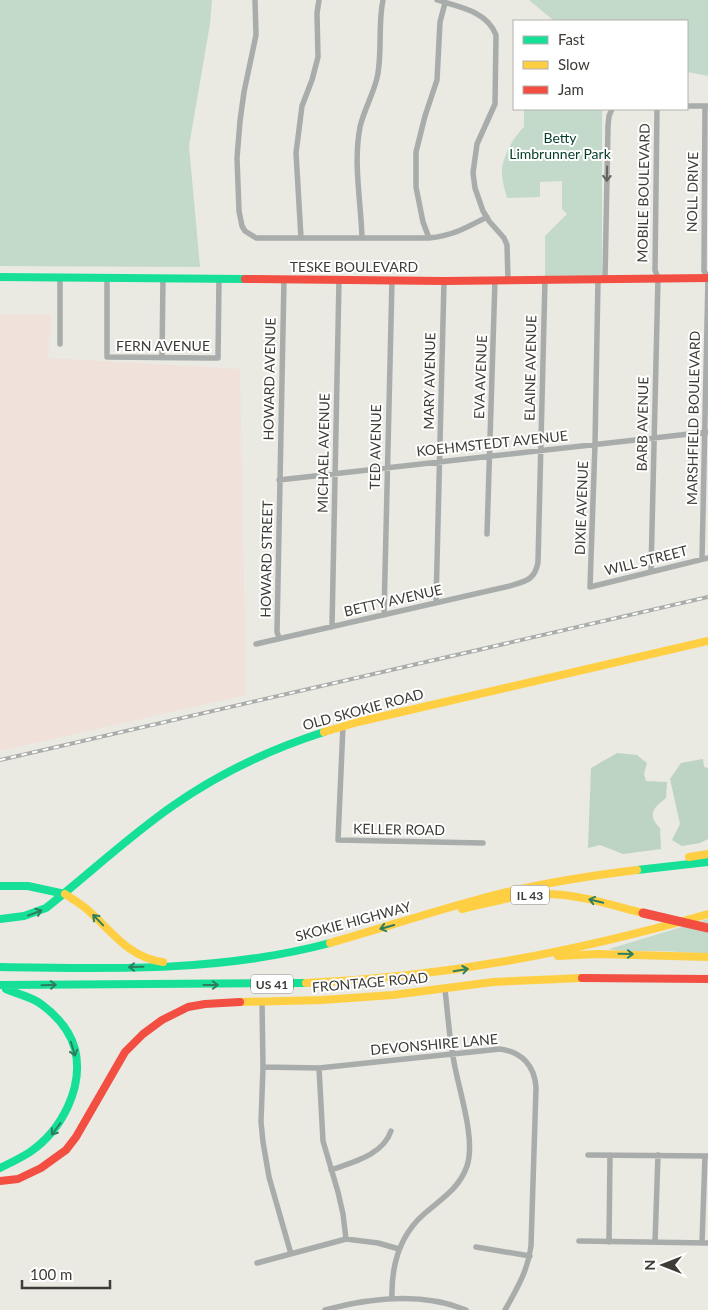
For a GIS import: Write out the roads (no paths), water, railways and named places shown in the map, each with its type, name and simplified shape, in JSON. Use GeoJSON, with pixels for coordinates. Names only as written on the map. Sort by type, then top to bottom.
{"type":"FeatureCollection","features":[{"type":"Feature","properties":{"kind":"main road","name":"TESKE BOULEVARD"},"geometry":{"type":"LineString","coordinates":[[0,277],[444,281],[708,278]]}},
{"type":"Feature","properties":{"kind":"main road","name":"OLD SKOKIE ROAD"},"geometry":{"type":"LineString","coordinates":[[0,919],[20,918],[35,914],[46,908],[159,816],[193,792],[278,748],[343,726],[708,640]]}},
{"type":"Feature","properties":{"kind":"main road"},"geometry":{"type":"LineString","coordinates":[[570,878],[615,867],[708,854]]}},
{"type":"Feature","properties":{"kind":"main road","name":"SKOKIE HIGHWAY"},"geometry":{"type":"LineString","coordinates":[[0,967],[180,966],[236,961],[316,946],[487,897],[570,878],[708,862]]}},
{"type":"Feature","properties":{"kind":"main road"},"geometry":{"type":"LineString","coordinates":[[0,886],[28,886],[64,894],[86,908],[120,944],[140,956],[160,962],[220,959],[236,961]]}},
{"type":"Feature","properties":{"kind":"main road","name":"IL 43"},"geometry":{"type":"LineString","coordinates":[[416,918],[521,896],[544,894],[584,898],[708,928]]}},
{"type":"Feature","properties":{"kind":"main road","name":"US 41"},"geometry":{"type":"LineString","coordinates":[[0,987],[259,985],[395,978],[542,956],[617,940],[708,914]]}},
{"type":"Feature","properties":{"kind":"main road"},"geometry":{"type":"LineString","coordinates":[[542,956],[598,954],[708,957]]}},
{"type":"Feature","properties":{"kind":"main road","name":"FRONTAGE ROAD"},"geometry":{"type":"LineString","coordinates":[[0,1181],[18,1178],[41,1168],[66,1150],[76,1137],[125,1052],[143,1034],[178,1010],[205,1004],[322,1000],[445,990],[493,982],[584,978],[708,979]]}},
{"type":"Feature","properties":{"kind":"main road"},"geometry":{"type":"LineString","coordinates":[[0,987],[19,992],[37,1000],[59,1020],[70,1038],[76,1055],[77,1076],[72,1100],[65,1116],[52,1135],[27,1156],[0,1168]]}},
{"type":"Feature","properties":{"kind":"main road","name":"FRONTAGE ROAD"},"geometry":{"type":"LineString","coordinates":[[0,1176],[19,1173],[23,1175]]}},
{"type":"Feature","properties":{"kind":"street"},"geometry":{"type":"LineString","coordinates":[[255,0],[256,35],[242,102],[237,158],[241,218],[245,231],[256,238],[429,238],[444,237],[457,233],[486,217]]}},
{"type":"Feature","properties":{"kind":"street"},"geometry":{"type":"LineString","coordinates":[[301,238],[296,153],[302,106],[318,57],[317,13],[319,0]]}},
{"type":"Feature","properties":{"kind":"street"},"geometry":{"type":"LineString","coordinates":[[362,238],[357,184],[358,146],[365,109],[378,74],[380,19],[383,0]]}},
{"type":"Feature","properties":{"kind":"street"},"geometry":{"type":"LineString","coordinates":[[437,0],[482,16],[493,28],[496,35],[495,104],[477,144],[473,173],[478,200],[486,217],[504,238],[507,245],[508,280]]}},
{"type":"Feature","properties":{"kind":"street"},"geometry":{"type":"LineString","coordinates":[[429,238],[423,222],[416,187],[416,152],[437,80],[439,31],[445,3]]}},
{"type":"Feature","properties":{"kind":"street"},"geometry":{"type":"LineString","coordinates":[[688,106],[707,106]]}},
{"type":"Feature","properties":{"kind":"street","name":"NOLL DRIVE"},"geometry":{"type":"LineString","coordinates":[[707,106],[704,271],[708,278]]}},
{"type":"Feature","properties":{"kind":"street","name":"DIXIE AVENUE"},"geometry":{"type":"LineString","coordinates":[[590,587],[601,279],[608,126],[612,110]]}},
{"type":"Feature","properties":{"kind":"street","name":"MOBILE BOULEVARD"},"geometry":{"type":"LineString","coordinates":[[657,110],[655,270],[658,278]]}},
{"type":"Feature","properties":{"kind":"street"},"geometry":{"type":"LineString","coordinates":[[60,278],[60,344]]}},
{"type":"Feature","properties":{"kind":"street","name":"FERN AVENUE"},"geometry":{"type":"LineString","coordinates":[[107,278],[107,357],[162,358],[218,358],[219,279]]}},
{"type":"Feature","properties":{"kind":"street"},"geometry":{"type":"LineString","coordinates":[[162,358],[163,278]]}},
{"type":"Feature","properties":{"kind":"street","name":"BARB AVENUE"},"geometry":{"type":"LineString","coordinates":[[651,572],[658,278]]}},
{"type":"Feature","properties":{"kind":"street","name":"MARSHFIELD BOULEVARD"},"geometry":{"type":"LineString","coordinates":[[705,558],[708,278]]}},
{"type":"Feature","properties":{"kind":"street","name":"HOWARD AVENUE"},"geometry":{"type":"LineString","coordinates":[[279,480],[284,279]]}},
{"type":"Feature","properties":{"kind":"street","name":"MICHAEL AVENUE"},"geometry":{"type":"LineString","coordinates":[[332,626],[338,280]]}},
{"type":"Feature","properties":{"kind":"street","name":"TED AVENUE"},"geometry":{"type":"LineString","coordinates":[[384,615],[392,280]]}},
{"type":"Feature","properties":{"kind":"street","name":"EVA AVENUE"},"geometry":{"type":"LineString","coordinates":[[487,534],[495,280]]}},
{"type":"Feature","properties":{"kind":"street","name":"ELAINE AVENUE"},"geometry":{"type":"LineString","coordinates":[[533,575],[536,572],[538,562],[545,280]]}},
{"type":"Feature","properties":{"kind":"street","name":"MARY AVENUE"},"geometry":{"type":"LineString","coordinates":[[436,603],[444,281]]}},
{"type":"Feature","properties":{"kind":"street","name":"KOEHMSTEDT AVENUE"},"geometry":{"type":"LineString","coordinates":[[279,480],[706,432]]}},
{"type":"Feature","properties":{"kind":"street","name":"HOWARD STREET"},"geometry":{"type":"LineString","coordinates":[[279,480],[277,632],[279,638]]}},
{"type":"Feature","properties":{"kind":"street","name":"WILL STREET"},"geometry":{"type":"LineString","coordinates":[[590,587],[705,558]]}},
{"type":"Feature","properties":{"kind":"street","name":"BETTY AVENUE"},"geometry":{"type":"LineString","coordinates":[[256,644],[510,586],[533,575]]}},
{"type":"Feature","properties":{"kind":"street","name":"KELLER ROAD"},"geometry":{"type":"LineString","coordinates":[[343,726],[338,840],[483,843]]}},
{"type":"Feature","properties":{"kind":"street"},"geometry":{"type":"LineString","coordinates":[[392,1300],[392,1278],[398,1249],[414,1224],[423,1214],[450,1193],[459,1182],[466,1167],[470,1139],[453,1054],[445,990]]}},
{"type":"Feature","properties":{"kind":"street"},"geometry":{"type":"LineString","coordinates":[[262,1002],[263,1067],[261,1122],[265,1157],[291,1254]]}},
{"type":"Feature","properties":{"kind":"street","name":"DEVONSHIRE LANE"},"geometry":{"type":"LineString","coordinates":[[263,1067],[319,1068],[500,1049],[510,1050],[525,1059],[535,1077],[530,1256],[521,1281],[505,1310]]}},
{"type":"Feature","properties":{"kind":"street"},"geometry":{"type":"LineString","coordinates":[[319,1068],[323,1140],[343,1214],[346,1240]]}},
{"type":"Feature","properties":{"kind":"street"},"geometry":{"type":"LineString","coordinates":[[331,1170],[375,1152],[386,1143],[391,1131]]}},
{"type":"Feature","properties":{"kind":"street"},"geometry":{"type":"LineString","coordinates":[[579,1241],[705,1243],[707,1156],[588,1155]]}},
{"type":"Feature","properties":{"kind":"street"},"geometry":{"type":"LineString","coordinates":[[609,1242],[610,1155]]}},
{"type":"Feature","properties":{"kind":"street"},"geometry":{"type":"LineString","coordinates":[[655,1242],[658,1155]]}},
{"type":"Feature","properties":{"kind":"street"},"geometry":{"type":"LineString","coordinates":[[257,1263],[346,1240],[378,1242],[398,1249]]}},
{"type":"Feature","properties":{"kind":"street"},"geometry":{"type":"LineString","coordinates":[[476,1247],[530,1256]]}},
{"type":"Feature","properties":{"kind":"street"},"geometry":{"type":"LineString","coordinates":[[325,1310],[346,1304],[392,1300],[434,1301],[466,1310]]}},
{"type":"Feature","properties":{"kind":"railway"},"geometry":{"type":"LineString","coordinates":[[0,760],[708,597]]}},
{"type":"Feature","properties":{"kind":"park label","name":"Betty Limbrunner Park"},"geometry":{"type":"Point","coordinates":[560,146]}}]}
